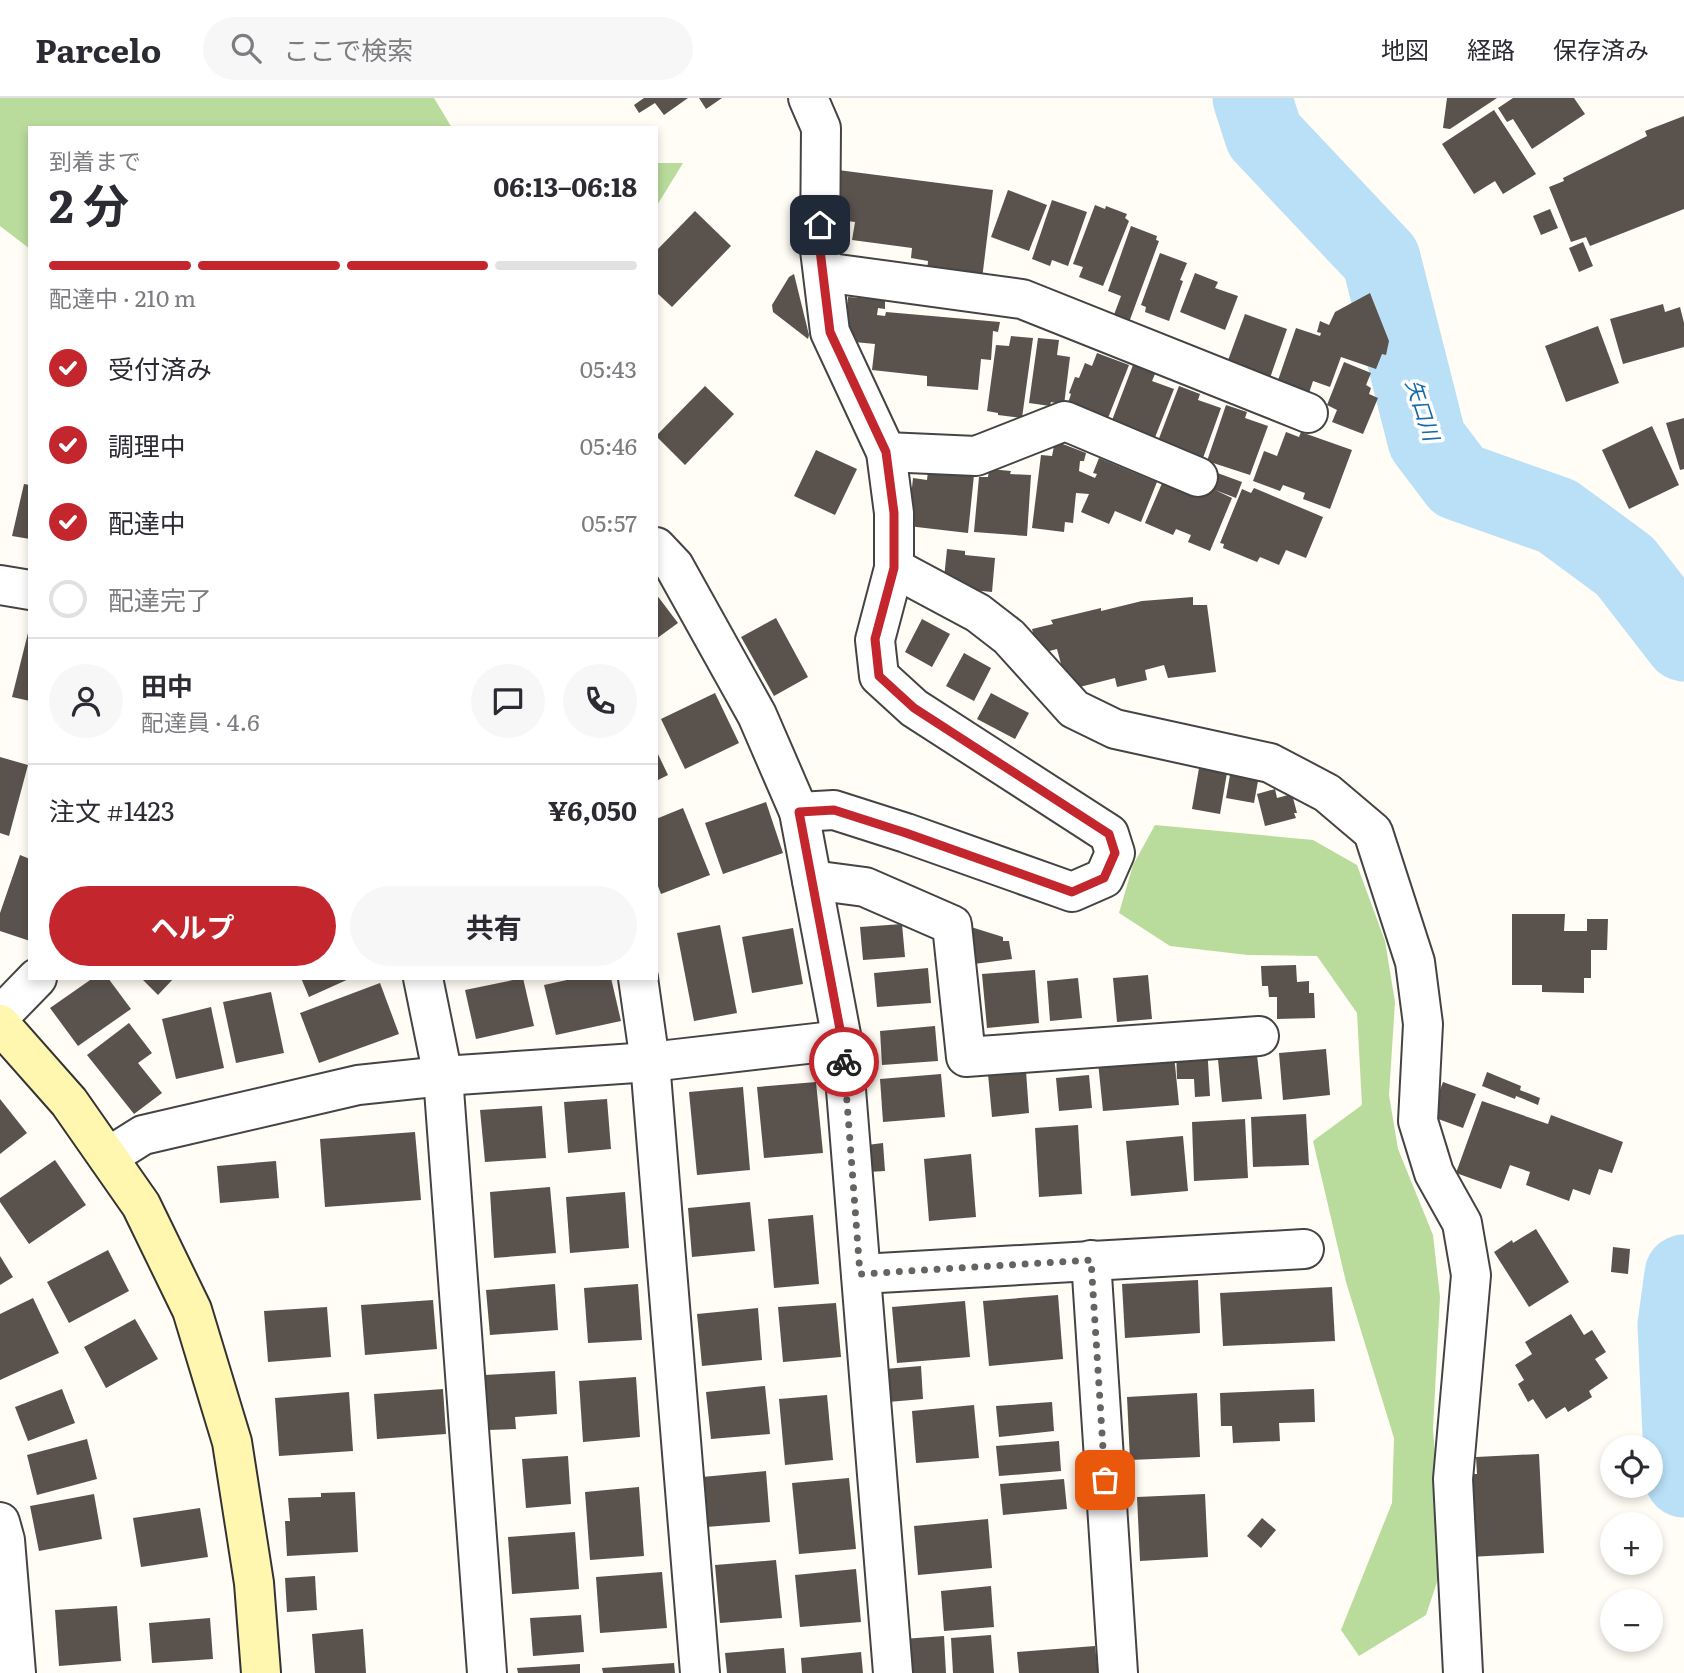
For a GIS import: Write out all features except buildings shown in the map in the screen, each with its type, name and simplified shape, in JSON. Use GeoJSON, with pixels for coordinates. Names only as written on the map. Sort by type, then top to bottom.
{"type":"FeatureCollection","features":[{"type":"Feature","properties":{"kind":"street"},"geometry":{"type":"LineString","coordinates":[[799,812],[834,810],[1072,892],[1104,878],[1115,853],[1109,834],[914,708],[879,676],[875,639],[894,568],[894,513],[886,452],[830,332],[820,250],[821,128],[808,98]]}},
{"type":"Feature","properties":{"kind":"street"},"geometry":{"type":"LineString","coordinates":[[823,272],[1022,299],[1308,413]]}},
{"type":"Feature","properties":{"kind":"street"},"geometry":{"type":"LineString","coordinates":[[886,452],[976,456],[1065,421],[1198,477]]}},
{"type":"Feature","properties":{"kind":"street"},"geometry":{"type":"LineString","coordinates":[[658,549],[674,566],[757,715],[799,812],[842,1040],[893,1673]]}},
{"type":"Feature","properties":{"kind":"street"},"geometry":{"type":"LineString","coordinates":[[894,568],[978,613],[999,629],[1074,709],[1115,729],[1270,763],[1327,793],[1373,832],[1415,962],[1423,1024],[1418,1121],[1434,1173],[1462,1223],[1471,1275],[1453,1479],[1463,1673]]}},
{"type":"Feature","properties":{"kind":"street"},"geometry":{"type":"LineString","coordinates":[[0,585],[28,590]]}},
{"type":"Feature","properties":{"kind":"street"},"geometry":{"type":"LineString","coordinates":[[812,880],[865,887],[952,925],[966,1057],[1259,1036]]}},
{"type":"Feature","properties":{"kind":"street"},"geometry":{"type":"LineString","coordinates":[[0,1016],[35,980]]}},
{"type":"Feature","properties":{"kind":"street"},"geometry":{"type":"LineString","coordinates":[[423,980],[443,1076],[487,1673]]}},
{"type":"Feature","properties":{"kind":"street"},"geometry":{"type":"LineString","coordinates":[[638,980],[650,1062],[699,1673]]}},
{"type":"Feature","properties":{"kind":"street"},"geometry":{"type":"LineString","coordinates":[[0,1024],[69,1102],[141,1205],[192,1310],[232,1442],[254,1583],[261,1673]]}},
{"type":"Feature","properties":{"kind":"street"},"geometry":{"type":"LineString","coordinates":[[108,1157],[143,1135],[358,1085],[443,1076],[650,1062],[842,1040]]}},
{"type":"Feature","properties":{"kind":"street"},"geometry":{"type":"LineString","coordinates":[[860,1274],[1304,1249]]}},
{"type":"Feature","properties":{"kind":"street"},"geometry":{"type":"LineString","coordinates":[[1091,1260],[1118,1673]]}},
{"type":"Feature","properties":{"kind":"street"},"geometry":{"type":"LineString","coordinates":[[0,1522],[5,1540],[16,1673]]}},
{"type":"Feature","properties":{"kind":"green space"},"geometry":{"type":"Polygon","coordinates":[[[0,98],[434,98],[451,126],[28,126],[28,247],[0,226],[0,98]]]}},
{"type":"Feature","properties":{"kind":"green space"},"geometry":{"type":"Polygon","coordinates":[[[658,163],[683,163],[658,204],[658,163]]]}},
{"type":"Feature","properties":{"kind":"green space"},"geometry":{"type":"Polygon","coordinates":[[[1155,825],[1313,840],[1357,865],[1385,941],[1395,1002],[1389,1095],[1398,1149],[1433,1235],[1440,1297],[1433,1429],[1443,1564],[1426,1615],[1359,1656],[1341,1630],[1392,1503],[1394,1438],[1346,1282],[1313,1141],[1362,1105],[1357,1013],[1317,956],[1248,955],[1170,946],[1119,913],[1133,865],[1155,825]]]}},
{"type":"Feature","properties":{"kind":"waterway","name":"矢口川"},"geometry":{"type":"LineString","coordinates":[[1252,98],[1264,135],[1381,259],[1427,440],[1458,481],[1557,516],[1625,566],[1684,642]]}},
{"type":"Feature","properties":{"kind":"waterway","name":"矢口川"},"geometry":{"type":"LineString","coordinates":[[1684,1274],[1677,1325],[1684,1478]]}},
{"type":"Feature","properties":{"kind":"way so far"},"geometry":{"type":"LineString","coordinates":[[844,1062],[860,1274],[1091,1260],[1105,1480]]}},
{"type":"Feature","properties":{"kind":"route"},"geometry":{"type":"LineString","coordinates":[[820,225],[820,250],[830,332],[886,452],[894,513],[894,568],[875,639],[879,676],[914,708],[1109,834],[1115,853],[1104,878],[1072,892],[834,810],[799,812],[844,1062]]}}]}
